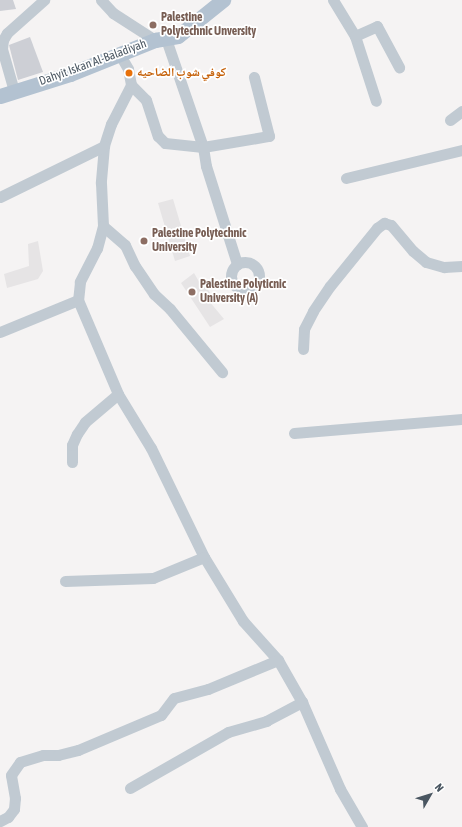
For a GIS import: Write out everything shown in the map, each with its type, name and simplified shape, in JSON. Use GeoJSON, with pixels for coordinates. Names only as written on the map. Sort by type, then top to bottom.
{"type":"FeatureCollection","features":[{"type":"Feature","properties":{"kind":"main road","name":"Dahyit Iskan Al-Baladiyah"},"geometry":{"type":"LineString","coordinates":[[7,93],[161,40],[178,36],[199,21],[223,0]]}},
{"type":"Feature","properties":{"kind":"street"},"geometry":{"type":"LineString","coordinates":[[7,93],[2,49],[3,40],[7,33],[44,0]]}},
{"type":"Feature","properties":{"kind":"street"},"geometry":{"type":"LineString","coordinates":[[101,0],[113,13],[161,40],[203,147],[206,166],[237,264]]}},
{"type":"Feature","properties":{"kind":"street"},"geometry":{"type":"LineString","coordinates":[[333,0],[355,36],[376,101]]}},
{"type":"Feature","properties":{"kind":"street"},"geometry":{"type":"LineString","coordinates":[[355,36],[377,26],[399,67]]}},
{"type":"Feature","properties":{"kind":"street"},"geometry":{"type":"LineString","coordinates":[[120,55],[128,69],[130,84],[111,124],[104,146],[101,183],[103,226],[97,248],[80,282],[78,300],[118,394],[151,448],[204,557],[239,615],[278,660],[302,702],[340,788],[362,827]]}},
{"type":"Feature","properties":{"kind":"street"},"geometry":{"type":"LineString","coordinates":[[130,84],[146,100],[158,136],[165,142],[203,147],[269,136],[254,77]]}},
{"type":"Feature","properties":{"kind":"street"},"geometry":{"type":"LineString","coordinates":[[450,120],[462,111]]}},
{"type":"Feature","properties":{"kind":"street"},"geometry":{"type":"LineString","coordinates":[[0,197],[104,146]]}},
{"type":"Feature","properties":{"kind":"street"},"geometry":{"type":"LineString","coordinates":[[346,178],[462,150]]}},
{"type":"Feature","properties":{"kind":"street"},"geometry":{"type":"LineString","coordinates":[[302,349],[304,329],[313,311],[376,228],[384,223],[391,225],[413,251],[426,262],[444,267],[462,266]]}},
{"type":"Feature","properties":{"kind":"street"},"geometry":{"type":"LineString","coordinates":[[103,226],[125,246],[135,266],[154,294],[170,309],[222,372]]}},
{"type":"Feature","properties":{"kind":"street"},"geometry":{"type":"LineString","coordinates":[[0,332],[78,300]]}},
{"type":"Feature","properties":{"kind":"street"},"geometry":{"type":"LineString","coordinates":[[72,462],[72,445],[85,422],[118,394]]}},
{"type":"Feature","properties":{"kind":"street"},"geometry":{"type":"LineString","coordinates":[[294,433],[462,419]]}},
{"type":"Feature","properties":{"kind":"street"},"geometry":{"type":"LineString","coordinates":[[65,581],[153,578],[204,557]]}},
{"type":"Feature","properties":{"kind":"street"},"geometry":{"type":"LineString","coordinates":[[0,821],[8,817],[14,809],[15,798],[11,775],[20,762],[43,755],[58,755],[78,750],[161,715],[174,698],[208,689],[278,660]]}},
{"type":"Feature","properties":{"kind":"street"},"geometry":{"type":"LineString","coordinates":[[130,788],[228,732],[266,721],[302,702]]}},
{"type":"Feature","properties":{"kind":"shaded area"},"geometry":{"type":"Polygon","coordinates":[[[173,199],[190,256],[175,261],[158,203],[173,199]]]}},
{"type":"Feature","properties":{"kind":"shaded area"},"geometry":{"type":"Polygon","coordinates":[[[38,241],[43,271],[38,279],[7,288],[4,274],[29,266],[28,244],[38,241]]]}},
{"type":"Feature","properties":{"kind":"shaded area"},"geometry":{"type":"Polygon","coordinates":[[[194,273],[201,285],[204,284],[213,297],[209,301],[224,319],[210,327],[181,283],[194,273]]]}},
{"type":"Feature","properties":{"kind":"building"},"geometry":{"type":"Polygon","coordinates":[[[0,0],[13,0],[16,9],[0,11],[0,0]]]}},
{"type":"Feature","properties":{"kind":"building"},"geometry":{"type":"Polygon","coordinates":[[[30,37],[43,72],[18,80],[9,45],[30,37]]]}},
{"type":"Feature","properties":{"kind":"place","name":"Palestine Polytechnic Unversity"},"geometry":{"type":"Point","coordinates":[153,25]}},
{"type":"Feature","properties":{"kind":"place","name":"كوفي شوب الضاحيه"},"geometry":{"type":"Point","coordinates":[129,73]}},
{"type":"Feature","properties":{"kind":"place","name":"Palestine Polytechnic University"},"geometry":{"type":"Point","coordinates":[144,241]}},
{"type":"Feature","properties":{"kind":"place","name":"Palestine Polyticnic University (A)"},"geometry":{"type":"Point","coordinates":[192,292]}}]}
